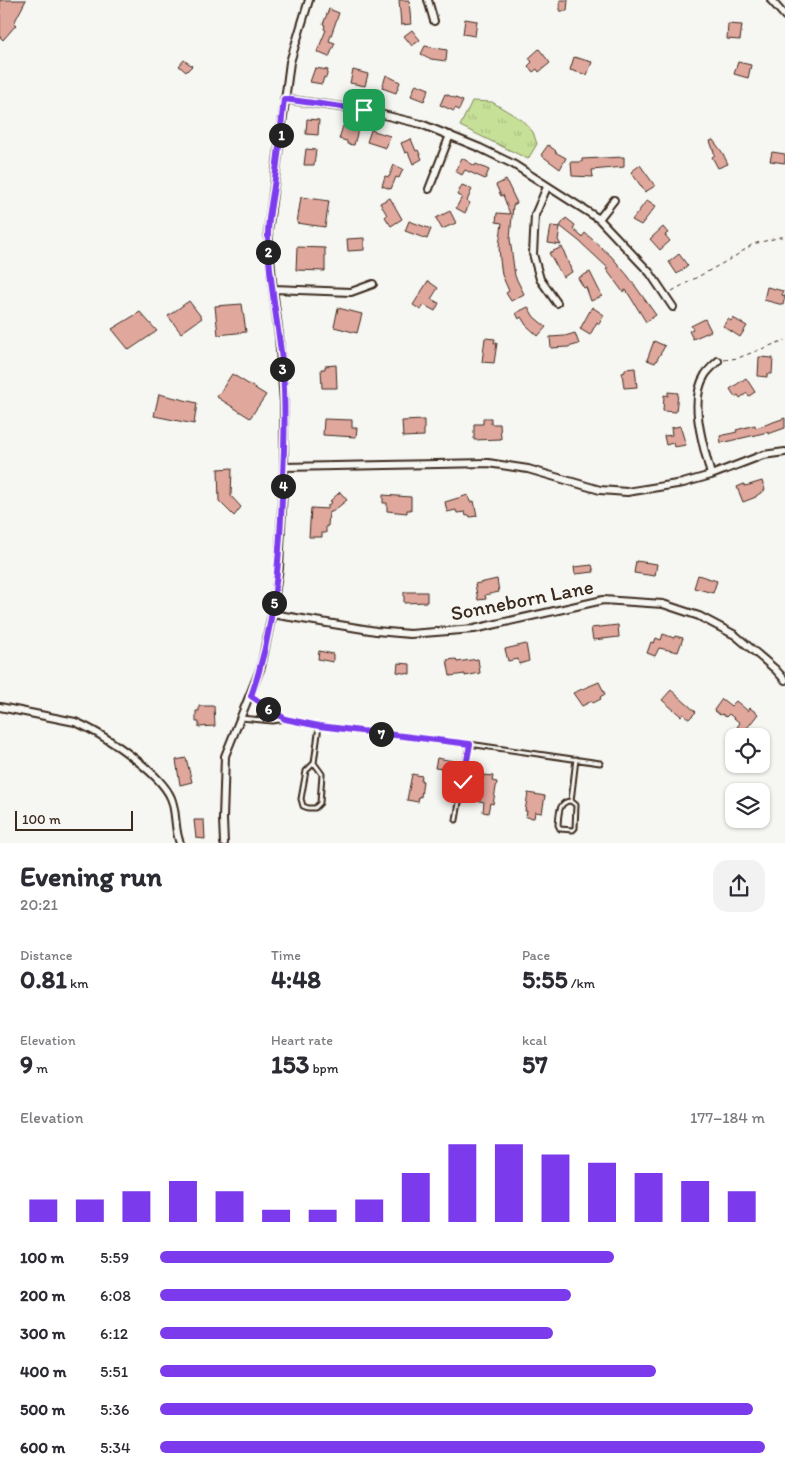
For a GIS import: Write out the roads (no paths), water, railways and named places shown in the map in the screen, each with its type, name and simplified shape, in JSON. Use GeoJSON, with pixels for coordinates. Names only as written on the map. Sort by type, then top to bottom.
{"type":"FeatureCollection","features":[{"type":"Feature","properties":{"kind":"street"},"geometry":{"type":"LineString","coordinates":[[224,843],[225,756],[261,668],[279,568],[284,467],[283,378],[268,232],[290,62],[309,0]]}},
{"type":"Feature","properties":{"kind":"street"},"geometry":{"type":"LineString","coordinates":[[428,0],[434,21]]}},
{"type":"Feature","properties":{"kind":"street"},"geometry":{"type":"LineString","coordinates":[[771,0],[785,16]]}},
{"type":"Feature","properties":{"kind":"street"},"geometry":{"type":"LineString","coordinates":[[284,99],[363,110],[421,124],[513,164],[599,219],[650,273],[673,307]]}},
{"type":"Feature","properties":{"kind":"street"},"geometry":{"type":"LineString","coordinates":[[429,189],[450,135]]}},
{"type":"Feature","properties":{"kind":"street"},"geometry":{"type":"LineString","coordinates":[[547,187],[535,214],[533,254],[540,279],[557,303]]}},
{"type":"Feature","properties":{"kind":"street"},"geometry":{"type":"LineString","coordinates":[[599,219],[614,200]]}},
{"type":"Feature","properties":{"kind":"street"},"geometry":{"type":"LineString","coordinates":[[273,289],[350,292],[373,284]]}},
{"type":"Feature","properties":{"kind":"street"},"geometry":{"type":"LineString","coordinates":[[711,475],[702,442],[698,416],[702,382],[705,375],[718,361]]}},
{"type":"Feature","properties":{"kind":"street"},"geometry":{"type":"LineString","coordinates":[[284,467],[488,463],[514,465],[593,489],[622,492],[655,489],[683,483],[711,475],[763,455],[785,452]]}},
{"type":"Feature","properties":{"kind":"street","name":"Sonneborn Lane"},"geometry":{"type":"LineString","coordinates":[[272,614],[376,631],[410,634],[474,630],[603,600],[663,604],[699,616],[735,635],[776,669],[785,680]]}},
{"type":"Feature","properties":{"kind":"street"},"geometry":{"type":"LineString","coordinates":[[0,707],[75,722],[123,751],[156,777],[166,788],[172,800],[180,843]]}},
{"type":"Feature","properties":{"kind":"lane"},"geometry":{"type":"LineString","coordinates":[[251,696],[285,719]]}},
{"type":"Feature","properties":{"kind":"lane"},"geometry":{"type":"LineString","coordinates":[[240,718],[272,721],[285,719],[319,726],[470,744],[600,763]]}},
{"type":"Feature","properties":{"kind":"lane"},"geometry":{"type":"LineString","coordinates":[[314,763],[322,774],[320,803],[315,808],[308,808],[303,806],[301,799],[306,771],[314,763],[319,726]]}},
{"type":"Feature","properties":{"kind":"lane"},"geometry":{"type":"LineString","coordinates":[[456,820],[470,744]]}},
{"type":"Feature","properties":{"kind":"lane"},"geometry":{"type":"LineString","coordinates":[[570,801],[576,760]]}},
{"type":"Feature","properties":{"kind":"lane"},"geometry":{"type":"LineString","coordinates":[[570,801],[576,805],[577,809],[575,828],[573,830],[560,829],[558,825],[561,805],[564,802],[570,801]]}}]}
